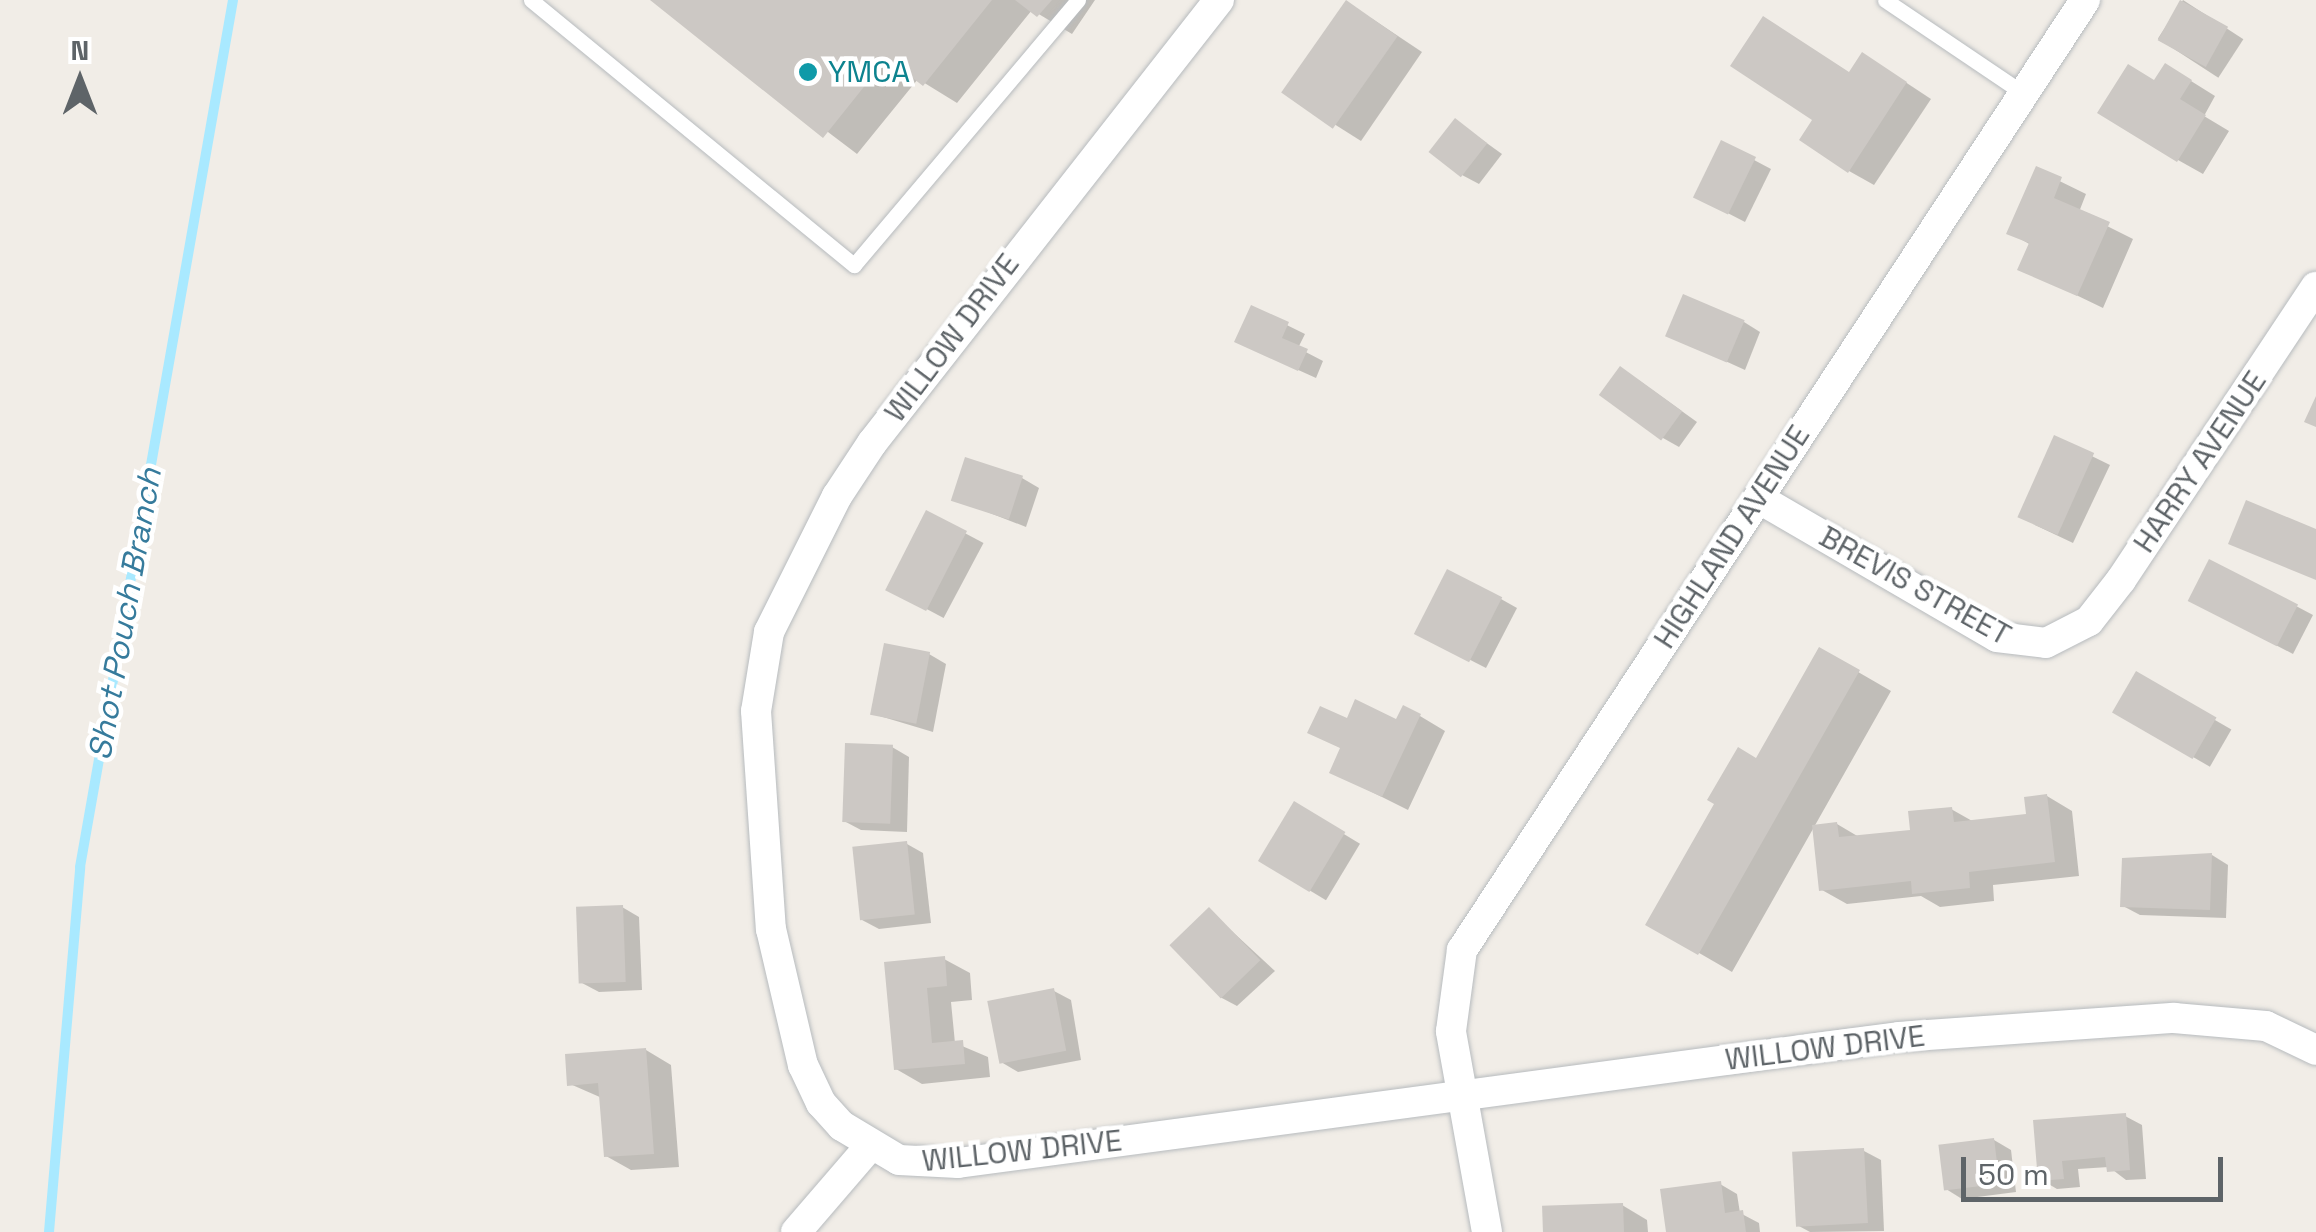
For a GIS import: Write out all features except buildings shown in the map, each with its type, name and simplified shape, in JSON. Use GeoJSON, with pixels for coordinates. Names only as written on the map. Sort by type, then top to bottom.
{"type":"FeatureCollection","features":[{"type":"Feature","properties":{"kind":"street","name":"WILLOW DRIVE"},"geometry":{"type":"LineString","coordinates":[[1220,0],[872,443],[837,496],[769,632],[756,710],[769,911],[781,979],[802,1064],[821,1102],[869,1148],[918,1164],[958,1162],[1899,1037],[2174,1018],[2255,1024],[2316,1050]]}},
{"type":"Feature","properties":{"kind":"street","name":"HIGHLAND AVENUE"},"geometry":{"type":"LineString","coordinates":[[1488,1232],[1449,1006],[1462,950],[2085,0]]}},
{"type":"Feature","properties":{"kind":"street","name":"HARRY AVENUE"},"geometry":{"type":"LineString","coordinates":[[2076,628],[2121,580],[2316,288]]}},
{"type":"Feature","properties":{"kind":"street","name":"BREVIS STREET"},"geometry":{"type":"LineString","coordinates":[[1758,498],[1997,637],[2046,644],[2076,628]]}},
{"type":"Feature","properties":{"kind":"street"},"geometry":{"type":"LineString","coordinates":[[796,1232],[869,1148]]}},
{"type":"Feature","properties":{"kind":"lane"},"geometry":{"type":"LineString","coordinates":[[531,0],[854,266],[1078,0]]}},
{"type":"Feature","properties":{"kind":"lane"},"geometry":{"type":"LineString","coordinates":[[1885,0],[2023,93]]}},
{"type":"Feature","properties":{"kind":"waterway","name":"Shot Pouch Branch"},"geometry":{"type":"LineString","coordinates":[[49,1232],[80,867],[233,0]]}},
{"type":"Feature","properties":{"kind":"place","name":"YMCA"},"geometry":{"type":"Point","coordinates":[808,72]}}]}
